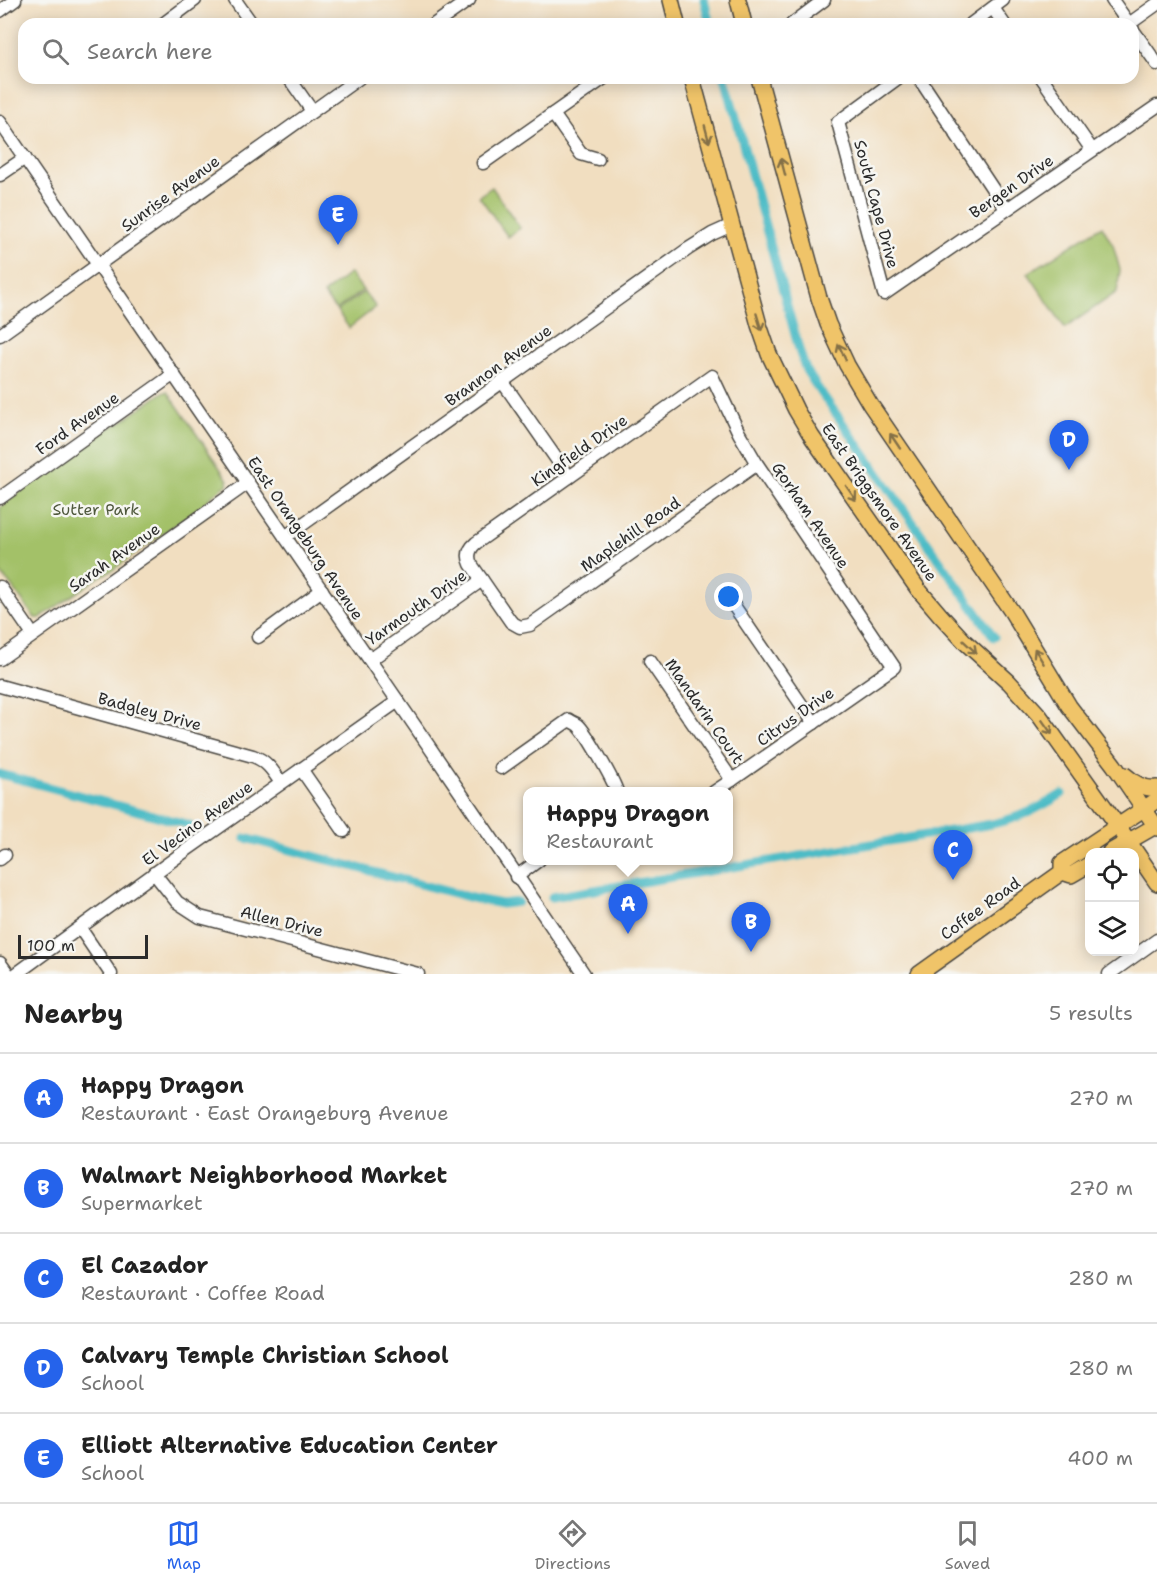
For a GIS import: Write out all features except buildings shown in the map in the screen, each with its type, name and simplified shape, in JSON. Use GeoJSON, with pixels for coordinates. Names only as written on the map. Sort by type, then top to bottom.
{"type":"FeatureCollection","features":[{"type":"Feature","properties":{"kind":"main road"},"geometry":{"type":"LineString","coordinates":[[671,0],[676,18]]}},
{"type":"Feature","properties":{"kind":"main road"},"geometry":{"type":"LineString","coordinates":[[737,1],[742,18]]}},
{"type":"Feature","properties":{"kind":"main road","name":"East Briggsmore Avenue"},"geometry":{"type":"LineString","coordinates":[[694,84],[759,325],[769,354],[796,411],[918,589],[965,642],[1009,682],[1039,715],[1155,880]]}},
{"type":"Feature","properties":{"kind":"main road"},"geometry":{"type":"LineString","coordinates":[[761,84],[819,298],[828,324],[848,365],[870,404],[1012,612],[1069,706],[1114,765],[1151,805],[1157,826],[1118,848]]}},
{"type":"Feature","properties":{"kind":"main road"},"geometry":{"type":"LineString","coordinates":[[1114,765],[1132,782],[1150,789],[1157,788]]}},
{"type":"Feature","properties":{"kind":"main road","name":"Coffee Road"},"geometry":{"type":"LineString","coordinates":[[1062,872],[1062,863],[1151,805]]}},
{"type":"Feature","properties":{"kind":"main road","name":"Coffee Road"},"geometry":{"type":"LineString","coordinates":[[1062,872],[1071,875],[1085,866]]}},
{"type":"Feature","properties":{"kind":"main road"},"geometry":{"type":"LineString","coordinates":[[1139,869],[1155,880]]}},
{"type":"Feature","properties":{"kind":"main road","name":"Coffee Road"},"geometry":{"type":"LineString","coordinates":[[919,974],[1062,872]]}},
{"type":"Feature","properties":{"kind":"street"},"geometry":{"type":"LineString","coordinates":[[0,11],[15,0]]}},
{"type":"Feature","properties":{"kind":"street"},"geometry":{"type":"LineString","coordinates":[[171,18],[195,0]]}},
{"type":"Feature","properties":{"kind":"street"},"geometry":{"type":"LineString","coordinates":[[235,0],[248,18]]}},
{"type":"Feature","properties":{"kind":"street"},"geometry":{"type":"LineString","coordinates":[[444,18],[469,0]]}},
{"type":"Feature","properties":{"kind":"street"},"geometry":{"type":"LineString","coordinates":[[800,18],[825,0]]}},
{"type":"Feature","properties":{"kind":"street"},"geometry":{"type":"LineString","coordinates":[[1112,0],[1125,18]]}},
{"type":"Feature","properties":{"kind":"street"},"geometry":{"type":"LineString","coordinates":[[979,18],[998,4]]}},
{"type":"Feature","properties":{"kind":"street"},"geometry":{"type":"LineString","coordinates":[[1137,18],[1157,4]]}},
{"type":"Feature","properties":{"kind":"street"},"geometry":{"type":"LineString","coordinates":[[1139,38],[1157,64]]}},
{"type":"Feature","properties":{"kind":"street"},"geometry":{"type":"LineString","coordinates":[[293,84],[312,111]]}},
{"type":"Feature","properties":{"kind":"street","name":"Sunrise Avenue"},"geometry":{"type":"LineString","coordinates":[[0,335],[350,84]]}},
{"type":"Feature","properties":{"kind":"street"},"geometry":{"type":"LineString","coordinates":[[483,163],[596,84]]}},
{"type":"Feature","properties":{"kind":"street","name":"South Cape Drive"},"geometry":{"type":"LineString","coordinates":[[884,294],[838,122],[890,84]]}},
{"type":"Feature","properties":{"kind":"street"},"geometry":{"type":"LineString","coordinates":[[923,84],[1006,209]]}},
{"type":"Feature","properties":{"kind":"street"},"geometry":{"type":"LineString","coordinates":[[1046,84],[1092,150]]}},
{"type":"Feature","properties":{"kind":"street","name":"Bergen Drive"},"geometry":{"type":"LineString","coordinates":[[884,294],[1157,106]]}},
{"type":"Feature","properties":{"kind":"street"},"geometry":{"type":"LineString","coordinates":[[553,114],[581,154],[598,159]]}},
{"type":"Feature","properties":{"kind":"street","name":"East Orangeburg Avenue"},"geometry":{"type":"LineString","coordinates":[[0,122],[584,974]]}},
{"type":"Feature","properties":{"kind":"street"},"geometry":{"type":"LineString","coordinates":[[0,175],[25,158]]}},
{"type":"Feature","properties":{"kind":"street","name":"Brannon Avenue"},"geometry":{"type":"LineString","coordinates":[[285,537],[688,249],[732,225]]}},
{"type":"Feature","properties":{"kind":"street","name":"Ford Avenue"},"geometry":{"type":"LineString","coordinates":[[0,498],[174,374]]}},
{"type":"Feature","properties":{"kind":"street","name":"Gorham Avenue"},"geometry":{"type":"LineString","coordinates":[[712,376],[739,433],[757,464],[894,667]]}},
{"type":"Feature","properties":{"kind":"street","name":"Kingfield Drive"},"geometry":{"type":"LineString","coordinates":[[482,580],[471,564],[469,554],[471,547],[712,376]]}},
{"type":"Feature","properties":{"kind":"street"},"geometry":{"type":"LineString","coordinates":[[502,381],[569,477]]}},
{"type":"Feature","properties":{"kind":"street","name":"Maplehill Road"},"geometry":{"type":"LineString","coordinates":[[482,580],[512,622],[520,627],[530,625],[757,464]]}},
{"type":"Feature","properties":{"kind":"street","name":"Sarah Avenue"},"geometry":{"type":"LineString","coordinates":[[0,658],[248,483]]}},
{"type":"Feature","properties":{"kind":"street","name":"Yarmouth Drive"},"geometry":{"type":"LineString","coordinates":[[370,660],[482,580]]}},
{"type":"Feature","properties":{"kind":"street"},"geometry":{"type":"LineString","coordinates":[[0,587],[33,635]]}},
{"type":"Feature","properties":{"kind":"street"},"geometry":{"type":"LineString","coordinates":[[258,637],[322,590]]}},
{"type":"Feature","properties":{"kind":"street"},"geometry":{"type":"LineString","coordinates":[[732,603],[814,723]]}},
{"type":"Feature","properties":{"kind":"street","name":"Mandarin Court"},"geometry":{"type":"LineString","coordinates":[[650,662],[732,780]]}},
{"type":"Feature","properties":{"kind":"street","name":"Citrus Drive"},"geometry":{"type":"LineString","coordinates":[[722,787],[894,667]]}},
{"type":"Feature","properties":{"kind":"street","name":"Badgley Drive"},"geometry":{"type":"LineString","coordinates":[[0,686],[254,756],[269,766],[281,783]]}},
{"type":"Feature","properties":{"kind":"street","name":"El Vecino Avenue"},"geometry":{"type":"LineString","coordinates":[[16,974],[154,873],[398,701]]}},
{"type":"Feature","properties":{"kind":"street"},"geometry":{"type":"LineString","coordinates":[[501,768],[569,720],[578,725],[616,787]]}},
{"type":"Feature","properties":{"kind":"street"},"geometry":{"type":"LineString","coordinates":[[301,769],[344,831]]}},
{"type":"Feature","properties":{"kind":"street"},"geometry":{"type":"LineString","coordinates":[[516,877],[532,865]]}},
{"type":"Feature","properties":{"kind":"street","name":"Allen Drive"},"geometry":{"type":"LineString","coordinates":[[154,873],[177,902],[200,916],[418,974]]}},
{"type":"Feature","properties":{"kind":"street"},"geometry":{"type":"LineString","coordinates":[[80,928],[111,974]]}},
{"type":"Feature","properties":{"kind":"street"},"geometry":{"type":"LineString","coordinates":[[1108,974],[1157,940]]}},
{"type":"Feature","properties":{"kind":"street"},"geometry":{"type":"LineString","coordinates":[[0,963],[8,974]]}},
{"type":"Feature","properties":{"kind":"street"},"geometry":{"type":"LineString","coordinates":[[370,974],[384,964]]}},
{"type":"Feature","properties":{"kind":"green space"},"geometry":{"type":"Polygon","coordinates":[[[492,187],[520,228],[508,237],[479,196],[492,187]]]}},
{"type":"Feature","properties":{"kind":"green space"},"geometry":{"type":"Polygon","coordinates":[[[1102,226],[1113,245],[1120,270],[1117,292],[1065,328],[1028,273],[1102,226]]]}},
{"type":"Feature","properties":{"kind":"green space"},"geometry":{"type":"Polygon","coordinates":[[[350,273],[363,290],[336,310],[323,294],[350,273]]]}},
{"type":"Feature","properties":{"kind":"green space"},"geometry":{"type":"Polygon","coordinates":[[[364,292],[376,307],[349,328],[337,311],[364,292]]]}},
{"type":"Feature","properties":{"kind":"green space","name":"Sutter Park"},"geometry":{"type":"Polygon","coordinates":[[[168,392],[228,480],[228,484],[203,505],[111,571],[40,618],[35,618],[0,573],[0,508],[109,428],[162,393],[168,392]]]}},
{"type":"Feature","properties":{"kind":"waterway"},"geometry":{"type":"LineString","coordinates":[[704,0],[708,18]]}},
{"type":"Feature","properties":{"kind":"waterway"},"geometry":{"type":"LineString","coordinates":[[727,84],[806,370],[994,637]]}},
{"type":"Feature","properties":{"kind":"waterway"},"geometry":{"type":"LineString","coordinates":[[0,774],[190,825]]}},
{"type":"Feature","properties":{"kind":"waterway"},"geometry":{"type":"LineString","coordinates":[[552,897],[992,824],[1012,819],[1062,794]]}},
{"type":"Feature","properties":{"kind":"waterway"},"geometry":{"type":"LineString","coordinates":[[245,838],[476,899],[502,904],[518,902]]}},
{"type":"Feature","properties":{"kind":"place","name":"Elliott Alternative Education Center"},"geometry":{"type":"Point","coordinates":[338,245]}},
{"type":"Feature","properties":{"kind":"place","name":"Calvary Temple Christian School"},"geometry":{"type":"Point","coordinates":[1069,470]}},
{"type":"Feature","properties":{"kind":"place","name":"El Cazador"},"geometry":{"type":"Point","coordinates":[953,880]}},
{"type":"Feature","properties":{"kind":"place","name":"Happy Dragon"},"geometry":{"type":"Point","coordinates":[628,934]}},
{"type":"Feature","properties":{"kind":"place","name":"Walmart Neighborhood Market"},"geometry":{"type":"Point","coordinates":[751,952]}}]}
